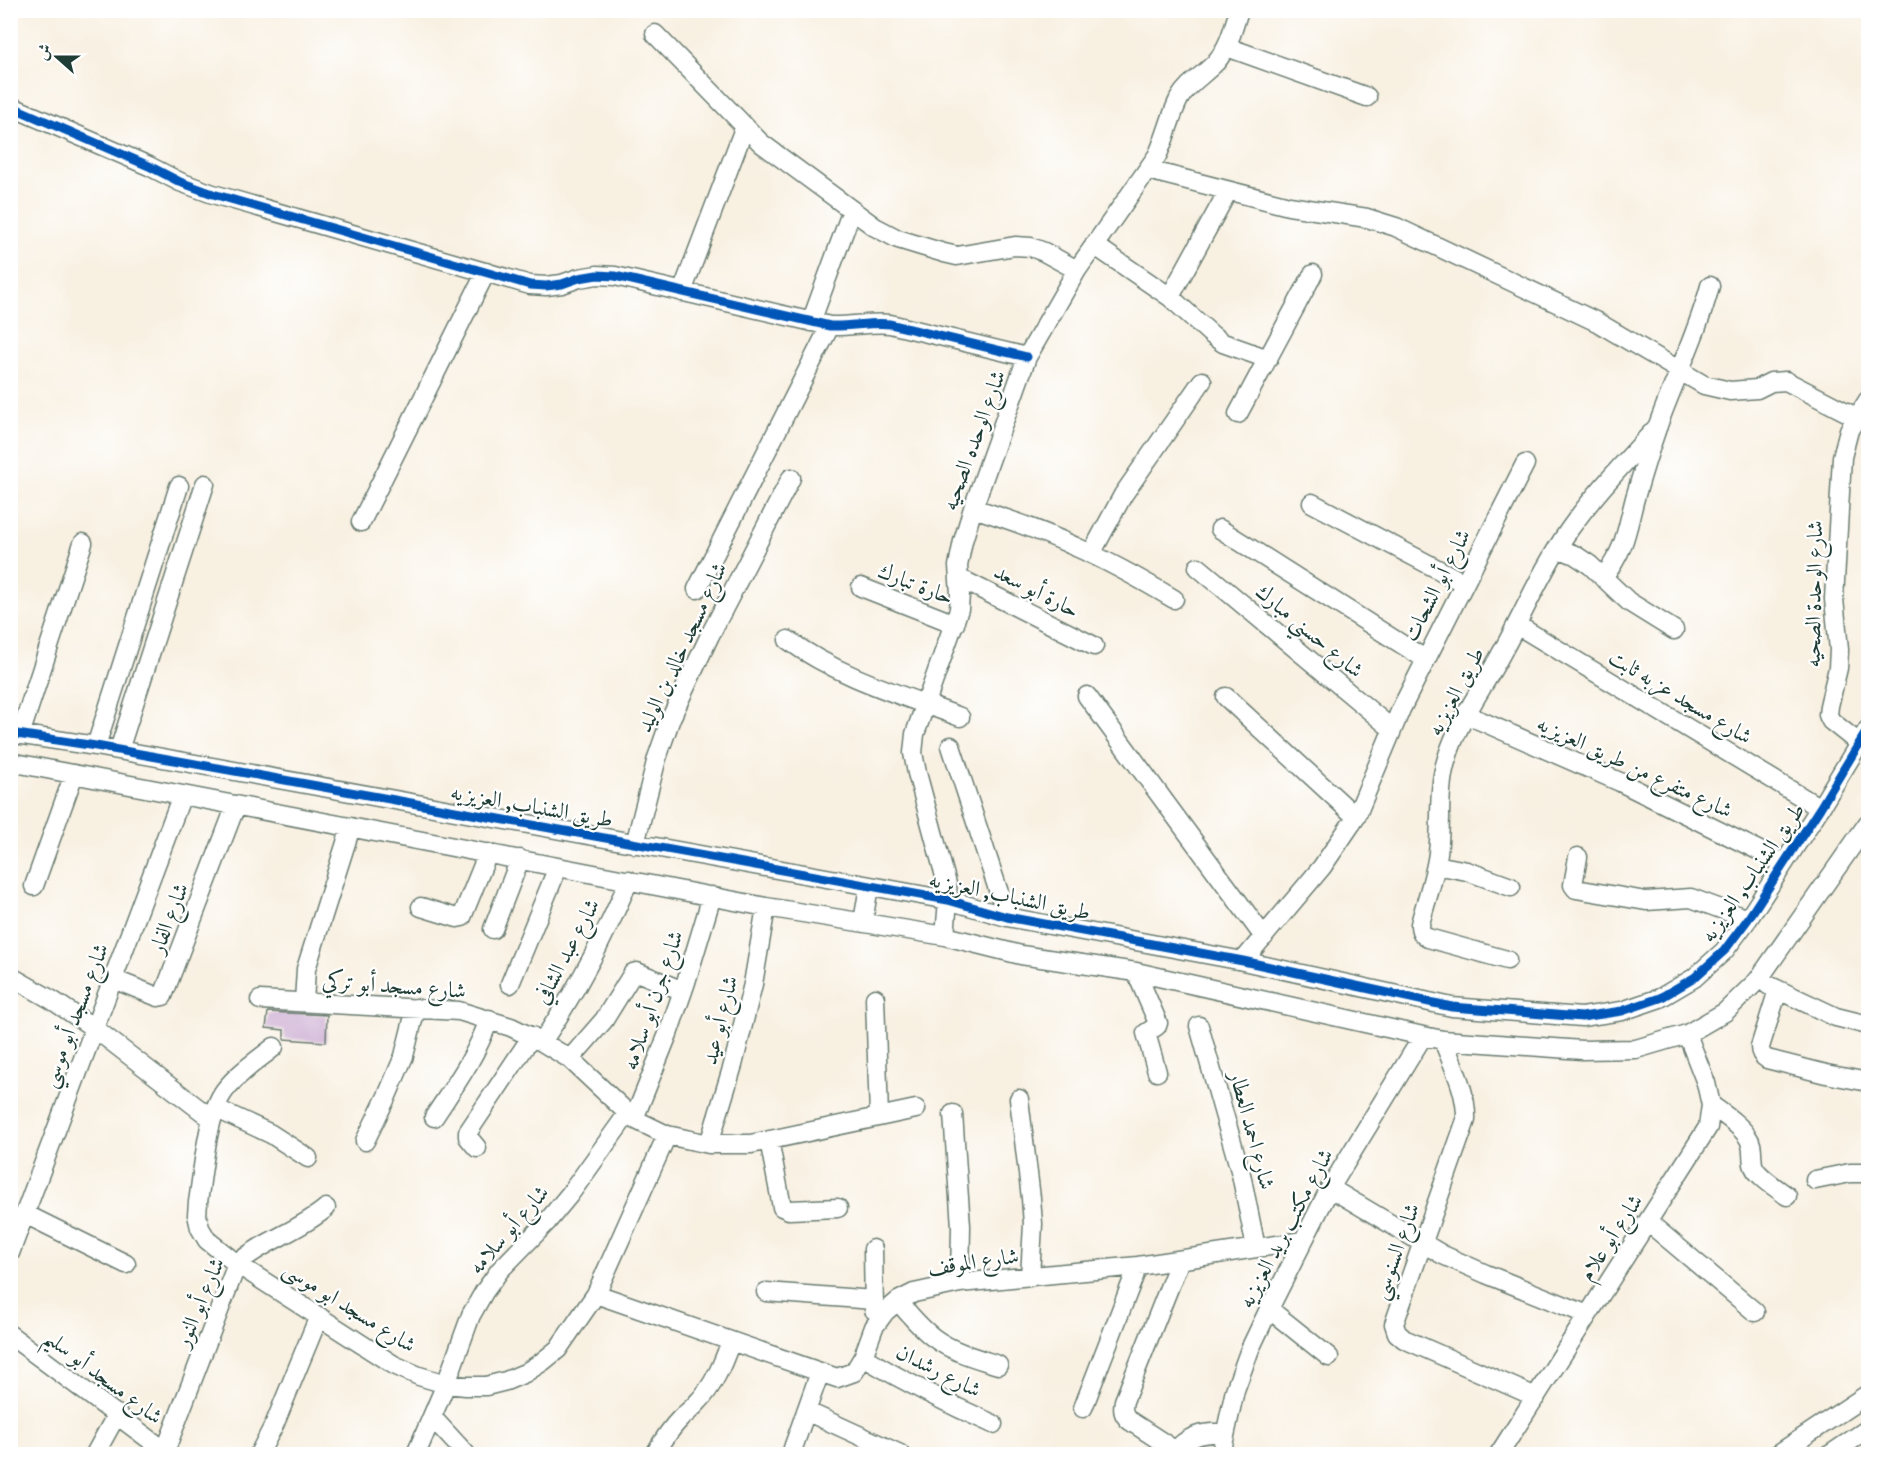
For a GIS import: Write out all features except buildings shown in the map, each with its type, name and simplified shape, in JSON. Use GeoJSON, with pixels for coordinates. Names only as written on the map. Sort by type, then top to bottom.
{"type":"FeatureCollection","features":[{"type":"Feature","properties":{"kind":"street","name":"شارع الوحده الصحيه"},"geometry":{"type":"LineString","coordinates":[[945,936],[947,884],[916,773],[915,734],[959,609],[960,553],[973,508],[1028,357],[1077,270],[1148,170],[1164,141],[1179,98],[1188,86],[1216,62],[1227,47],[1239,10]]}},
{"type":"Feature","properties":{"kind":"street"},"geometry":{"type":"LineString","coordinates":[[655,34],[761,143],[875,227],[898,239],[957,256],[1015,246],[1031,247],[1077,270]]}},
{"type":"Feature","properties":{"kind":"street"},"geometry":{"type":"LineString","coordinates":[[1227,47],[1367,97]]}},
{"type":"Feature","properties":{"kind":"street"},"geometry":{"type":"LineString","coordinates":[[10,106],[213,194],[530,285],[562,284],[597,275],[615,276],[830,326],[890,324],[1028,357]]}},
{"type":"Feature","properties":{"kind":"street"},"geometry":{"type":"LineString","coordinates":[[682,292],[745,126]]}},
{"type":"Feature","properties":{"kind":"street"},"geometry":{"type":"LineString","coordinates":[[1148,170],[1289,206],[1367,219],[1396,227],[1597,322],[1704,385],[1730,391],[1757,389],[1771,382],[1786,381],[1856,417]]}},
{"type":"Feature","properties":{"kind":"street"},"geometry":{"type":"LineString","coordinates":[[1170,297],[1228,191]]}},
{"type":"Feature","properties":{"kind":"street"},"geometry":{"type":"LineString","coordinates":[[811,322],[852,210]]}},
{"type":"Feature","properties":{"kind":"street"},"geometry":{"type":"LineString","coordinates":[[1094,245],[1170,297],[1223,343],[1268,359]]}},
{"type":"Feature","properties":{"kind":"street"},"geometry":{"type":"LineString","coordinates":[[361,522],[486,272]]}},
{"type":"Feature","properties":{"kind":"street"},"geometry":{"type":"LineString","coordinates":[[1238,414],[1313,274]]}},
{"type":"Feature","properties":{"kind":"street"},"geometry":{"type":"LineString","coordinates":[[1603,578],[1616,560],[1626,540],[1637,492],[1658,426],[1697,330],[1710,286]]}},
{"type":"Feature","properties":{"kind":"street"},"geometry":{"type":"LineString","coordinates":[[697,589],[830,326]]}},
{"type":"Feature","properties":{"kind":"street"},"geometry":{"type":"LineString","coordinates":[[1091,554],[1123,495],[1202,381]]}},
{"type":"Feature","properties":{"kind":"street","name":"شارع الوحدة الصحيه"},"geometry":{"type":"LineString","coordinates":[[1864,737],[1831,721],[1828,715],[1838,668],[1839,650],[1834,600],[1842,457],[1856,417],[1869,400]]}},
{"type":"Feature","properties":{"kind":"street","name":"طريق العزيزيه"},"geometry":{"type":"LineString","coordinates":[[1507,960],[1428,938],[1420,930],[1419,924],[1436,865],[1440,788],[1446,761],[1454,735],[1465,714],[1489,675],[1558,548],[1587,505],[1658,426]]}},
{"type":"Feature","properties":{"kind":"street","name":"شارع أبو الشحات"},"geometry":{"type":"LineString","coordinates":[[1243,961],[1322,867],[1356,817],[1392,729],[1425,659],[1525,464]]}},
{"type":"Feature","properties":{"kind":"street","name":"شارع مسجد خالد بن الوليد"},"geometry":{"type":"LineString","coordinates":[[635,844],[657,758],[671,718],[710,634],[791,478]]}},
{"type":"Feature","properties":{"kind":"street"},"geometry":{"type":"LineString","coordinates":[[119,750],[205,484]]}},
{"type":"Feature","properties":{"kind":"street"},"geometry":{"type":"LineString","coordinates":[[96,746],[179,486]]}},
{"type":"Feature","properties":{"kind":"street"},"geometry":{"type":"LineString","coordinates":[[1312,503],[1464,583]]}},
{"type":"Feature","properties":{"kind":"street"},"geometry":{"type":"LineString","coordinates":[[973,508],[1023,524],[1091,554],[1174,599]]}},
{"type":"Feature","properties":{"kind":"street"},"geometry":{"type":"LineString","coordinates":[[1220,529],[1425,659]]}},
{"type":"Feature","properties":{"kind":"street"},"geometry":{"type":"LineString","coordinates":[[15,734],[83,543]]}},
{"type":"Feature","properties":{"kind":"street"},"geometry":{"type":"LineString","coordinates":[[1558,548],[1582,560],[1629,602],[1674,630]]}},
{"type":"Feature","properties":{"kind":"street","name":"شارع حسني مبارك"},"geometry":{"type":"LineString","coordinates":[[1198,567],[1392,729]]}},
{"type":"Feature","properties":{"kind":"street","name":"حارة أبو سعد"},"geometry":{"type":"LineString","coordinates":[[959,578],[1094,646]]}},
{"type":"Feature","properties":{"kind":"street","name":"حارة تبارك"},"geometry":{"type":"LineString","coordinates":[[861,587],[955,624]]}},
{"type":"Feature","properties":{"kind":"street","name":"شارع مسجد عزبه ثابت"},"geometry":{"type":"LineString","coordinates":[[1516,625],[1820,808]]}},
{"type":"Feature","properties":{"kind":"street"},"geometry":{"type":"LineString","coordinates":[[788,640],[828,666],[960,717]]}},
{"type":"Feature","properties":{"kind":"street"},"geometry":{"type":"LineString","coordinates":[[1087,696],[1264,937]]}},
{"type":"Feature","properties":{"kind":"street"},"geometry":{"type":"LineString","coordinates":[[1226,697],[1356,817]]}},
{"type":"Feature","properties":{"kind":"street","name":"شارع متفرع من طريق العزيزيه"},"geometry":{"type":"LineString","coordinates":[[1465,714],[1620,782],[1784,863]]}},
{"type":"Feature","properties":{"kind":"street","name":"طريق الشنباب, العزيزيه"},"geometry":{"type":"LineString","coordinates":[[15,734],[119,750],[948,900],[1007,917],[1243,961],[1452,1007],[1582,1017],[1622,1011],[1660,998],[1694,978],[1724,951],[1748,919],[1864,737]]}},
{"type":"Feature","properties":{"kind":"street"},"geometry":{"type":"LineString","coordinates":[[951,746],[1007,917]]}},
{"type":"Feature","properties":{"kind":"street"},"geometry":{"type":"LineString","coordinates":[[10,762],[766,907],[945,936],[1021,955],[1136,972],[1443,1040],[1582,1050],[1636,1049],[1687,1034],[1725,1012],[1758,981],[1869,823]]}},
{"type":"Feature","properties":{"kind":"street"},"geometry":{"type":"LineString","coordinates":[[34,886],[74,774]]}},
{"type":"Feature","properties":{"kind":"street","name":"شارع مسجد أبو موسي"},"geometry":{"type":"LineString","coordinates":[[10,1253],[182,795]]}},
{"type":"Feature","properties":{"kind":"street","name":"شارع الفار"},"geometry":{"type":"LineString","coordinates":[[113,979],[158,997],[163,996],[236,805]]}},
{"type":"Feature","properties":{"kind":"street"},"geometry":{"type":"LineString","coordinates":[[304,1002],[306,969],[351,827]]}},
{"type":"Feature","properties":{"kind":"street"},"geometry":{"type":"LineString","coordinates":[[421,907],[457,918],[462,917],[488,853]]}},
{"type":"Feature","properties":{"kind":"street"},"geometry":{"type":"LineString","coordinates":[[1578,857],[1573,881],[1576,889],[1646,901],[1691,898],[1748,919]]}},
{"type":"Feature","properties":{"kind":"street"},"geometry":{"type":"LineString","coordinates":[[493,929],[520,860]]}},
{"type":"Feature","properties":{"kind":"street"},"geometry":{"type":"LineString","coordinates":[[1436,865],[1467,871],[1511,886]]}},
{"type":"Feature","properties":{"kind":"street"},"geometry":{"type":"LineString","coordinates":[[510,984],[558,867]]}},
{"type":"Feature","properties":{"kind":"street","name":"شارع عبد الشافي"},"geometry":{"type":"LineString","coordinates":[[477,1148],[468,1137],[468,1132],[537,1039],[569,1002],[592,961],[629,880]]}},
{"type":"Feature","properties":{"kind":"street"},"geometry":{"type":"LineString","coordinates":[[863,922],[869,886]]}},
{"type":"Feature","properties":{"kind":"street","name":"شارع جرن أبو سلامه"},"geometry":{"type":"LineString","coordinates":[[631,1116],[668,1034],[712,896]]}},
{"type":"Feature","properties":{"kind":"street","name":"شارع أبو عيد"},"geometry":{"type":"LineString","coordinates":[[709,1144],[734,1065],[753,984],[766,907]]}},
{"type":"Feature","properties":{"kind":"street"},"geometry":{"type":"LineString","coordinates":[[570,1059],[604,1020],[633,973],[637,972],[683,991]]}},
{"type":"Feature","properties":{"kind":"street"},"geometry":{"type":"LineString","coordinates":[[1136,972],[1158,1023],[1146,1033],[1156,1072]]}},
{"type":"Feature","properties":{"kind":"street"},"geometry":{"type":"LineString","coordinates":[[10,976],[94,1028],[214,1113],[271,1134],[308,1158]]}},
{"type":"Feature","properties":{"kind":"street"},"geometry":{"type":"LineString","coordinates":[[1758,981],[1836,1017],[1869,1025]]}},
{"type":"Feature","properties":{"kind":"street"},"geometry":{"type":"LineString","coordinates":[[1778,990],[1760,1047],[1762,1057],[1826,1074],[1869,1082]]}},
{"type":"Feature","properties":{"kind":"street"},"geometry":{"type":"LineString","coordinates":[[875,998],[879,1116]]}},
{"type":"Feature","properties":{"kind":"street","name":"شارع مسجد أبو تركي"},"geometry":{"type":"LineString","coordinates":[[260,1000],[459,1011],[489,1019],[537,1039],[570,1059],[631,1116],[667,1135],[709,1144],[751,1144],[915,1109]]}},
{"type":"Feature","properties":{"kind":"street"},"geometry":{"type":"LineString","coordinates":[[365,1141],[404,1056],[416,1008]]}},
{"type":"Feature","properties":{"kind":"street"},"geometry":{"type":"LineString","coordinates":[[434,1117],[470,1062],[489,1019]]}},
{"type":"Feature","properties":{"kind":"street","name":"شارع احمد العطار"},"geometry":{"type":"LineString","coordinates":[[1199,1026],[1241,1174],[1256,1248]]}},
{"type":"Feature","properties":{"kind":"street","name":"شارع أبو علام"},"geometry":{"type":"LineString","coordinates":[[1499,1455],[1708,1127],[1711,1105],[1706,1083],[1687,1034]]}},
{"type":"Feature","properties":{"kind":"street","name":"شارع مكتب بريد العزيزيه"},"geometry":{"type":"LineString","coordinates":[[1221,1455],[1235,1390],[1250,1349],[1269,1309],[1330,1188],[1423,1036]]}},
{"type":"Feature","properties":{"kind":"street","name":"شارع السنوسي"},"geometry":{"type":"LineString","coordinates":[[1443,1040],[1463,1091],[1467,1105],[1466,1120],[1394,1324],[1397,1333],[1404,1339],[1536,1397]]}},
{"type":"Feature","properties":{"kind":"street","name":"شارع مسجد ابو موسى"},"geometry":{"type":"LineString","coordinates":[[274,1047],[234,1080],[220,1098],[214,1113],[197,1215],[200,1228],[207,1240],[237,1263],[394,1365],[446,1384],[486,1386],[506,1381],[543,1362],[558,1349],[596,1294],[667,1135]]}},
{"type":"Feature","properties":{"kind":"street"},"geometry":{"type":"LineString","coordinates":[[1019,1099],[1033,1224],[1030,1277]]}},
{"type":"Feature","properties":{"kind":"street"},"geometry":{"type":"LineString","coordinates":[[1711,1105],[1749,1138],[1755,1169],[1787,1196]]}},
{"type":"Feature","properties":{"kind":"street"},"geometry":{"type":"LineString","coordinates":[[953,1114],[961,1226],[960,1283]]}},
{"type":"Feature","properties":{"kind":"street","name":"شارع أبو سلامه"},"geometry":{"type":"LineString","coordinates":[[416,1455],[446,1384],[471,1315],[484,1292],[500,1270],[546,1223],[631,1116]]}},
{"type":"Feature","properties":{"kind":"street"},"geometry":{"type":"LineString","coordinates":[[769,1140],[782,1207],[789,1210],[838,1208]]}},
{"type":"Feature","properties":{"kind":"street"},"geometry":{"type":"LineString","coordinates":[[1815,1180],[1850,1173],[1869,1173]]}},
{"type":"Feature","properties":{"kind":"street"},"geometry":{"type":"LineString","coordinates":[[1330,1188],[1423,1243],[1486,1274],[1588,1316]]}},
{"type":"Feature","properties":{"kind":"street","name":"شارع أبو النور"},"geometry":{"type":"LineString","coordinates":[[166,1454],[237,1263],[247,1255],[300,1227],[326,1208]]}},
{"type":"Feature","properties":{"kind":"street"},"geometry":{"type":"LineString","coordinates":[[25,1214],[126,1264]]}},
{"type":"Feature","properties":{"kind":"street"},"geometry":{"type":"LineString","coordinates":[[1648,1222],[1755,1312]]}},
{"type":"Feature","properties":{"kind":"street","name":"شارع الموقف"},"geometry":{"type":"LineString","coordinates":[[596,1294],[837,1378],[854,1372],[863,1357],[874,1327],[885,1312],[898,1301],[915,1293],[960,1283],[1138,1266],[1304,1241]]}},
{"type":"Feature","properties":{"kind":"street"},"geometry":{"type":"LineString","coordinates":[[873,1249],[874,1327]]}},
{"type":"Feature","properties":{"kind":"street"},"geometry":{"type":"LineString","coordinates":[[1180,1260],[1124,1401],[1122,1408],[1124,1416],[1174,1453],[1189,1438],[1206,1432],[1225,1433]]}},
{"type":"Feature","properties":{"kind":"street"},"geometry":{"type":"LineString","coordinates":[[1083,1408],[1138,1266]]}},
{"type":"Feature","properties":{"kind":"street"},"geometry":{"type":"LineString","coordinates":[[766,1292],[874,1300]]}},
{"type":"Feature","properties":{"kind":"street"},"geometry":{"type":"LineString","coordinates":[[898,1301],[933,1338],[950,1349],[998,1365]]}},
{"type":"Feature","properties":{"kind":"street"},"geometry":{"type":"LineString","coordinates":[[1269,1309],[1329,1357]]}},
{"type":"Feature","properties":{"kind":"street"},"geometry":{"type":"LineString","coordinates":[[259,1455],[275,1423],[319,1316]]}},
{"type":"Feature","properties":{"kind":"street","name":"شارع مسجد أبو سليم"},"geometry":{"type":"LineString","coordinates":[[10,1335],[117,1414],[166,1454]]}},
{"type":"Feature","properties":{"kind":"street"},"geometry":{"type":"LineString","coordinates":[[655,1455],[678,1421],[698,1403],[712,1384],[731,1341]]}},
{"type":"Feature","properties":{"kind":"street","name":"شارع رشدان"},"geometry":{"type":"LineString","coordinates":[[863,1357],[905,1382],[993,1424]]}},
{"type":"Feature","properties":{"kind":"street"},"geometry":{"type":"LineString","coordinates":[[795,1455],[793,1449],[820,1372]]}},
{"type":"Feature","properties":{"kind":"street"},"geometry":{"type":"LineString","coordinates":[[1778,1455],[1869,1394]]}},
{"type":"Feature","properties":{"kind":"street"},"geometry":{"type":"LineString","coordinates":[[806,1411],[900,1455]]}},
{"type":"Feature","properties":{"kind":"street"},"geometry":{"type":"LineString","coordinates":[[95,1455],[117,1414]]}},
{"type":"Feature","properties":{"kind":"street"},"geometry":{"type":"LineString","coordinates":[[432,1417],[460,1452]]}},
{"type":"Feature","properties":{"kind":"street"},"geometry":{"type":"LineString","coordinates":[[1831,1455],[1869,1429]]}},
{"type":"Feature","properties":{"kind":"cycle path"},"geometry":{"type":"LineString","coordinates":[[10,106],[149,166],[180,182],[213,194],[530,285],[562,284],[597,275],[615,276],[830,326],[890,324],[1027,357]]}},
{"type":"Feature","properties":{"kind":"cycle path"},"geometry":{"type":"LineString","coordinates":[[10,733],[96,746],[948,900],[1007,917],[1243,961],[1452,1007],[1582,1017],[1622,1011],[1660,998],[1694,978],[1724,951],[1748,919],[1868,729]]}}]}
